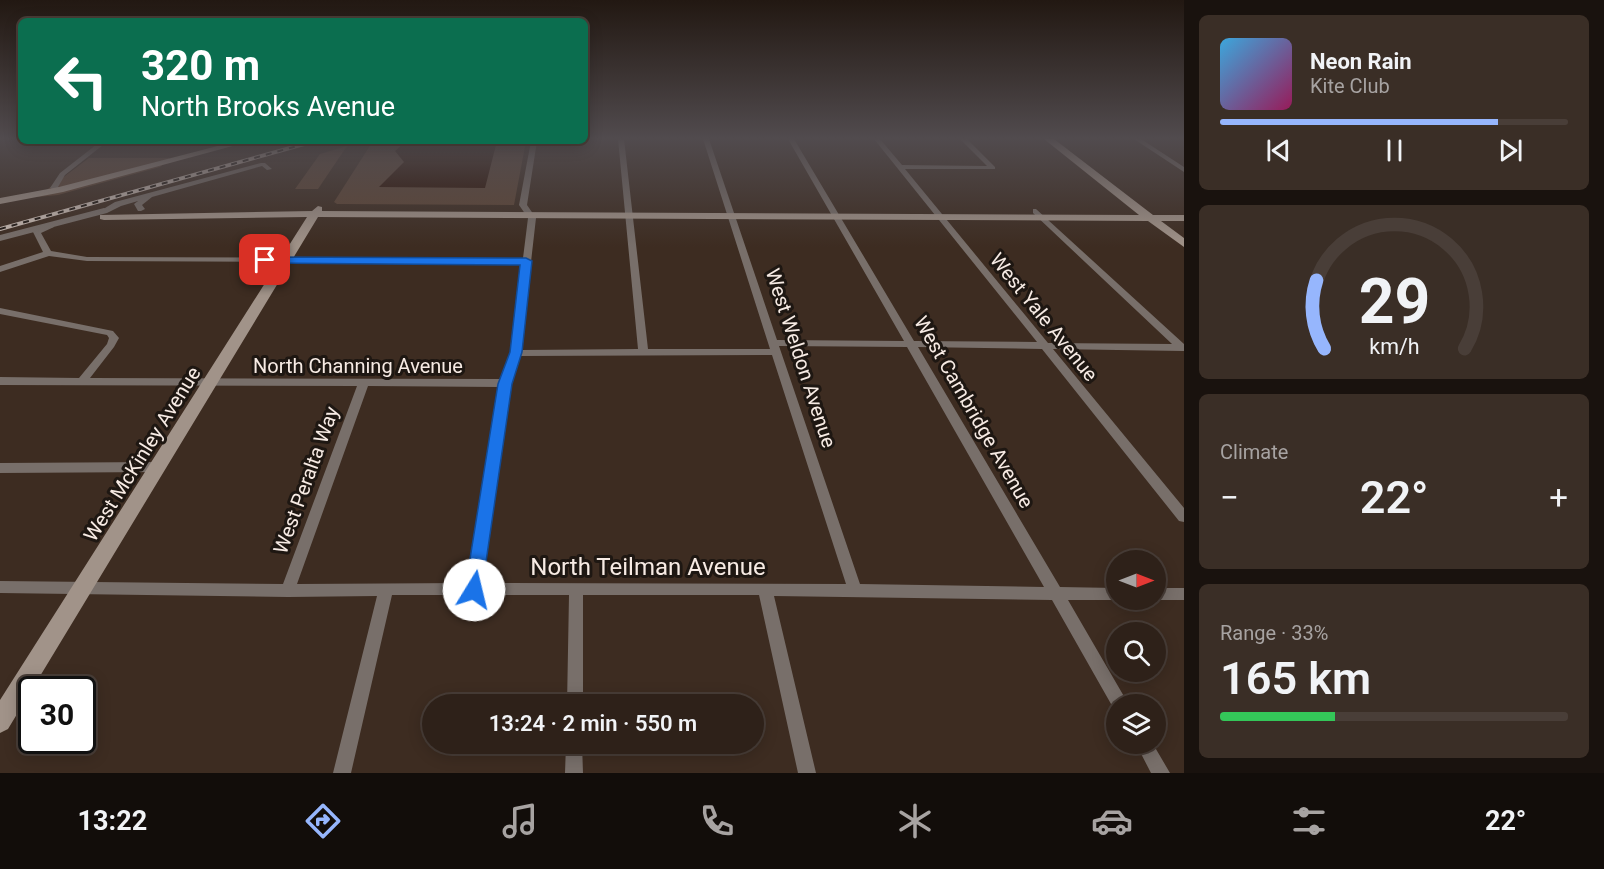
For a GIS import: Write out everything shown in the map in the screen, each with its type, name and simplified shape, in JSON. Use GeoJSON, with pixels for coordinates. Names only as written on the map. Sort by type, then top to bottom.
{"type":"FeatureCollection","features":[{"type":"Feature","properties":{"kind":"main road"},"geometry":{"type":"LineString","coordinates":[[0,201],[58,190],[116,175]]}},
{"type":"Feature","properties":{"kind":"main road"},"geometry":{"type":"LineString","coordinates":[[1095,175],[1184,243]]}},
{"type":"Feature","properties":{"kind":"main road"},"geometry":{"type":"LineString","coordinates":[[191,212],[248,208],[317,211]]}},
{"type":"Feature","properties":{"kind":"main road"},"geometry":{"type":"LineString","coordinates":[[104,214],[317,211],[935,213],[1146,215],[1184,218]]}},
{"type":"Feature","properties":{"kind":"main road","name":"West McKinley Avenue"},"geometry":{"type":"LineString","coordinates":[[0,721],[317,211]]}},
{"type":"Feature","properties":{"kind":"main road"},"geometry":{"type":"LineString","coordinates":[[1146,215],[1184,212]]}},
{"type":"Feature","properties":{"kind":"street"},"geometry":{"type":"LineString","coordinates":[[58,190],[54,188],[61,175]]}},
{"type":"Feature","properties":{"kind":"street"},"geometry":{"type":"LineString","coordinates":[[0,243],[104,214],[118,204],[224,175]]}},
{"type":"Feature","properties":{"kind":"street"},"geometry":{"type":"LineString","coordinates":[[474,590],[505,384],[516,352],[532,218],[523,205],[528,175]]}},
{"type":"Feature","properties":{"kind":"street"},"geometry":{"type":"LineString","coordinates":[[624,175],[643,352]]}},
{"type":"Feature","properties":{"kind":"street","name":"West Weldon Avenue"},"geometry":{"type":"LineString","coordinates":[[718,175],[855,590]]}},
{"type":"Feature","properties":{"kind":"street","name":"West Cambridge Avenue"},"geometry":{"type":"LineString","coordinates":[[812,175],[1115,694]]}},
{"type":"Feature","properties":{"kind":"street","name":"West Yale Avenue"},"geometry":{"type":"LineString","coordinates":[[905,175],[1184,517]]}},
{"type":"Feature","properties":{"kind":"street"},"geometry":{"type":"LineString","coordinates":[[146,212],[138,204],[151,196]]}},
{"type":"Feature","properties":{"kind":"street"},"geometry":{"type":"LineString","coordinates":[[0,238],[92,214],[104,214]]}},
{"type":"Feature","properties":{"kind":"street"},"geometry":{"type":"LineString","coordinates":[[37,232],[45,227],[92,214]]}},
{"type":"Feature","properties":{"kind":"street"},"geometry":{"type":"LineString","coordinates":[[1039,214],[1182,348]]}},
{"type":"Feature","properties":{"kind":"street"},"geometry":{"type":"LineString","coordinates":[[37,232],[48,253]]}},
{"type":"Feature","properties":{"kind":"street"},"geometry":{"type":"LineString","coordinates":[[0,268],[48,253],[87,260],[115,261],[526,261]]}},
{"type":"Feature","properties":{"kind":"street"},"geometry":{"type":"LineString","coordinates":[[0,311],[110,333],[114,338],[111,345],[82,381]]}},
{"type":"Feature","properties":{"kind":"street"},"geometry":{"type":"LineString","coordinates":[[516,352],[643,352],[910,344],[1182,348]]}},
{"type":"Feature","properties":{"kind":"street","name":"North Channing Avenue"},"geometry":{"type":"LineString","coordinates":[[0,381],[505,384]]}},
{"type":"Feature","properties":{"kind":"street","name":"West Peralta Way"},"geometry":{"type":"LineString","coordinates":[[288,591],[363,384]]}},
{"type":"Feature","properties":{"kind":"street"},"geometry":{"type":"LineString","coordinates":[[0,468],[158,467]]}},
{"type":"Feature","properties":{"kind":"street","name":"North Teilman Avenue"},"geometry":{"type":"LineString","coordinates":[[0,587],[288,591],[765,588],[1106,594]]}},
{"type":"Feature","properties":{"kind":"street"},"geometry":{"type":"LineString","coordinates":[[575,694],[576,588]]}},
{"type":"Feature","properties":{"kind":"street"},"geometry":{"type":"LineString","coordinates":[[765,588],[807,773]]}},
{"type":"Feature","properties":{"kind":"street"},"geometry":{"type":"LineString","coordinates":[[342,773],[386,589]]}},
{"type":"Feature","properties":{"kind":"street"},"geometry":{"type":"LineString","coordinates":[[1166,594],[1184,594]]}},
{"type":"Feature","properties":{"kind":"street"},"geometry":{"type":"LineString","coordinates":[[574,754],[574,773]]}},
{"type":"Feature","properties":{"kind":"street"},"geometry":{"type":"LineString","coordinates":[[1150,754],[1161,773]]}},
{"type":"Feature","properties":{"kind":"shaded area"},"geometry":{"type":"Polygon","coordinates":[[[66,175],[131,175],[58,195],[37,197],[66,175]]]}},
{"type":"Feature","properties":{"kind":"shaded area"},"geometry":{"type":"Polygon","coordinates":[[[305,175],[327,175],[318,189],[295,189],[305,175]]]}},
{"type":"Feature","properties":{"kind":"shaded area"},"geometry":{"type":"Polygon","coordinates":[[[351,175],[520,175],[514,205],[337,204],[334,202],[351,175]]]}},
{"type":"Feature","properties":{"kind":"shaded area"},"geometry":{"type":"Polygon","coordinates":[[[391,175],[488,175],[485,188],[379,187],[391,175]]]}},
{"type":"Feature","properties":{"kind":"railway"},"geometry":{"type":"LineString","coordinates":[[0,229],[193,175]]}},
{"type":"Feature","properties":{"kind":"route"},"geometry":{"type":"LineString","coordinates":[[265,260],[526,261],[516,352],[505,384],[474,590]]}}]}
